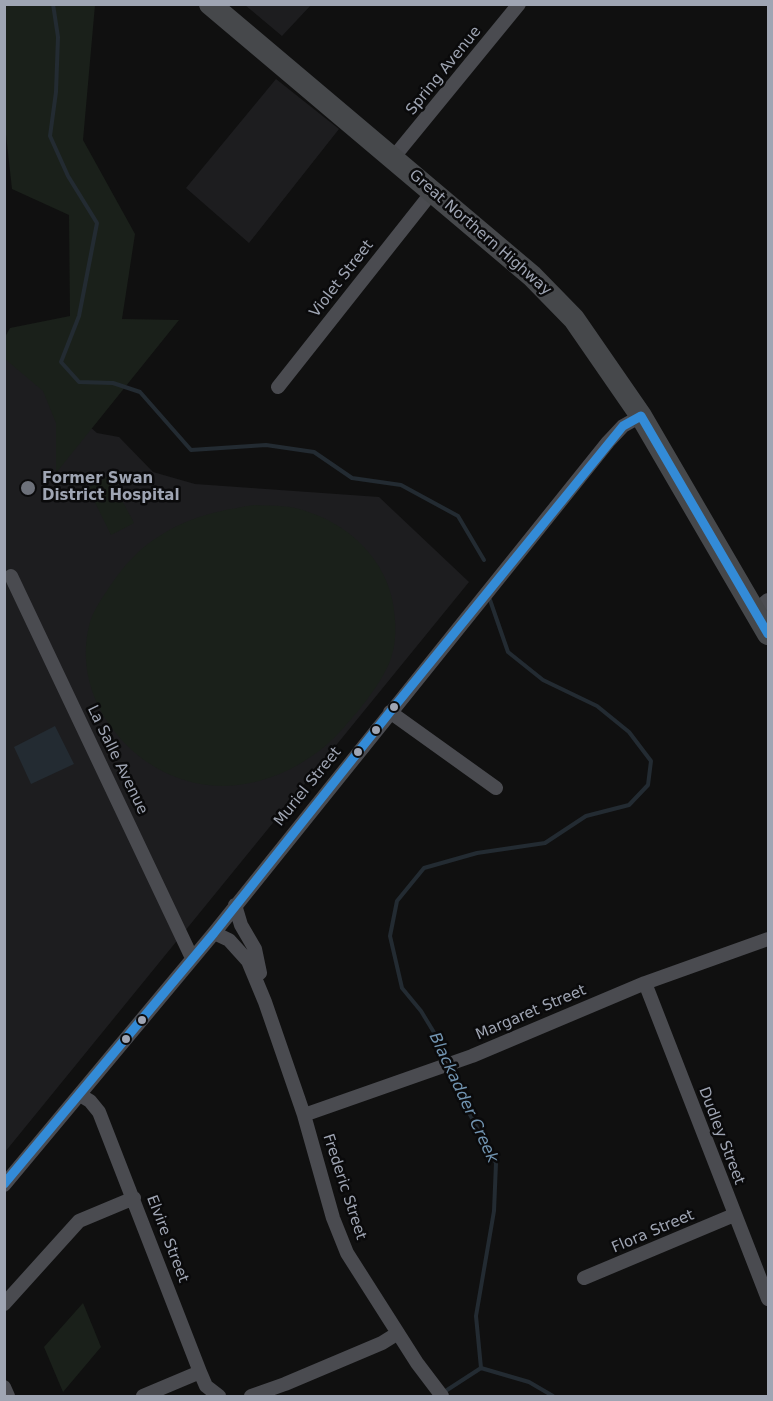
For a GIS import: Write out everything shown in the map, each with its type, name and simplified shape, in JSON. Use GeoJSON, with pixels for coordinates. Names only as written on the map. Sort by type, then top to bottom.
{"type":"FeatureCollection","features":[{"type":"Feature","properties":{"kind":"main road","name":"Great Northern Highway"},"geometry":{"type":"LineString","coordinates":[[210,4],[532,276],[574,319],[641,416],[762,605],[768,634]]}},
{"type":"Feature","properties":{"kind":"street","name":"Spring Avenue"},"geometry":{"type":"LineString","coordinates":[[393,158],[519,4]]}},
{"type":"Feature","properties":{"kind":"street","name":"Violet Street"},"geometry":{"type":"LineString","coordinates":[[278,387],[433,191]]}},
{"type":"Feature","properties":{"kind":"street","name":"Muriel Street"},"geometry":{"type":"LineString","coordinates":[[4,1185],[214,933],[608,442],[623,426],[641,416]]}},
{"type":"Feature","properties":{"kind":"street","name":"La Salle Avenue"},"geometry":{"type":"LineString","coordinates":[[11,576],[192,958]]}},
{"type":"Feature","properties":{"kind":"street"},"geometry":{"type":"LineString","coordinates":[[390,712],[496,788]]}},
{"type":"Feature","properties":{"kind":"street","name":"Frederic Street"},"geometry":{"type":"LineString","coordinates":[[235,905],[241,925],[255,949],[265,1002]]}},
{"type":"Feature","properties":{"kind":"street","name":"Frederic Street"},"geometry":{"type":"LineString","coordinates":[[214,933],[229,940],[248,961],[265,1002],[304,1115],[333,1218],[347,1253],[417,1363],[442,1396]]}},
{"type":"Feature","properties":{"kind":"street","name":"Margaret Street"},"geometry":{"type":"LineString","coordinates":[[304,1115],[472,1056],[645,983],[768,939]]}},
{"type":"Feature","properties":{"kind":"street","name":"Dudley Street"},"geometry":{"type":"LineString","coordinates":[[645,983],[768,1299]]}},
{"type":"Feature","properties":{"kind":"street","name":"Elvire Street"},"geometry":{"type":"LineString","coordinates":[[80,1095],[90,1101],[99,1112],[200,1372],[206,1386],[219,1396]]}},
{"type":"Feature","properties":{"kind":"street"},"geometry":{"type":"LineString","coordinates":[[4,1304],[79,1221],[134,1198]]}},
{"type":"Feature","properties":{"kind":"street","name":"Flora Street"},"geometry":{"type":"LineString","coordinates":[[584,1278],[734,1215]]}},
{"type":"Feature","properties":{"kind":"street"},"geometry":{"type":"LineString","coordinates":[[251,1396],[382,1343],[398,1333]]}},
{"type":"Feature","properties":{"kind":"street"},"geometry":{"type":"LineString","coordinates":[[143,1396],[200,1372]]}},
{"type":"Feature","properties":{"kind":"street"},"geometry":{"type":"LineString","coordinates":[[4,1388],[8,1396]]}},
{"type":"Feature","properties":{"kind":"shaded area"},"geometry":{"type":"Polygon","coordinates":[[[5,4],[95,5],[83,140],[135,234],[122,319],[179,320],[56,473],[56,423],[43,391],[5,359],[5,337],[10,328],[70,316],[69,215],[12,189],[4,117],[5,4]]]}},
{"type":"Feature","properties":{"kind":"shaded area"},"geometry":{"type":"Polygon","coordinates":[[[245,5],[311,5],[282,36],[245,5]]]}},
{"type":"Feature","properties":{"kind":"shaded area"},"geometry":{"type":"Polygon","coordinates":[[[276,79],[339,129],[249,243],[186,188],[276,79]]]}},
{"type":"Feature","properties":{"kind":"shaded area"},"geometry":{"type":"Polygon","coordinates":[[[4,352],[97,433],[119,437],[153,472],[195,484],[379,497],[469,582],[5,1152],[4,352]]]}},
{"type":"Feature","properties":{"kind":"shaded area"},"geometry":{"type":"Polygon","coordinates":[[[109,476],[134,523],[111,535],[88,488],[109,476]]]}},
{"type":"Feature","properties":{"kind":"shaded area"},"geometry":{"type":"Polygon","coordinates":[[[254,505],[290,507],[315,514],[350,534],[364,548],[377,563],[392,599],[395,625],[393,651],[380,681],[358,711],[330,742],[299,764],[278,775],[256,782],[212,786],[190,782],[168,774],[147,762],[131,749],[105,718],[96,701],[86,663],[86,642],[90,622],[99,603],[120,572],[137,553],[151,542],[193,519],[254,505]]]}},
{"type":"Feature","properties":{"kind":"shaded area"},"geometry":{"type":"Polygon","coordinates":[[[55,726],[74,764],[31,784],[14,747],[55,726]]]}},
{"type":"Feature","properties":{"kind":"shaded area"},"geometry":{"type":"Polygon","coordinates":[[[83,1303],[101,1347],[63,1392],[44,1347],[83,1303]]]}},
{"type":"Feature","properties":{"kind":"waterway","name":"Blackadder Creek"},"geometry":{"type":"LineString","coordinates":[[53,4],[58,37],[56,92],[50,136],[68,176],[97,223],[79,316],[61,362],[79,382],[113,383],[140,392],[191,450],[266,445],[314,452],[352,478],[401,485],[458,516],[484,560]]}},
{"type":"Feature","properties":{"kind":"waterway","name":"Blackadder Creek"},"geometry":{"type":"LineString","coordinates":[[481,1368],[476,1316],[494,1211],[496,1163],[452,1081],[441,1044],[421,1011],[402,988],[390,936],[397,901],[424,868],[477,853],[545,843],[586,816],[629,805],[648,785],[651,761],[629,732],[597,706],[543,680],[508,652],[490,600]]}},
{"type":"Feature","properties":{"kind":"waterway"},"geometry":{"type":"LineString","coordinates":[[481,1368],[529,1382],[553,1396]]}},
{"type":"Feature","properties":{"kind":"waterway","name":"Blackadder Creek"},"geometry":{"type":"LineString","coordinates":[[444,1392],[481,1368]]}},
{"type":"Feature","properties":{"kind":"transit line"},"geometry":{"type":"LineString","coordinates":[[4,1184],[214,933],[623,426],[641,416],[768,634]]}},
{"type":"Feature","properties":{"kind":"place","name":"Former Swan District Hospital"},"geometry":{"type":"Point","coordinates":[28,488]}}]}
